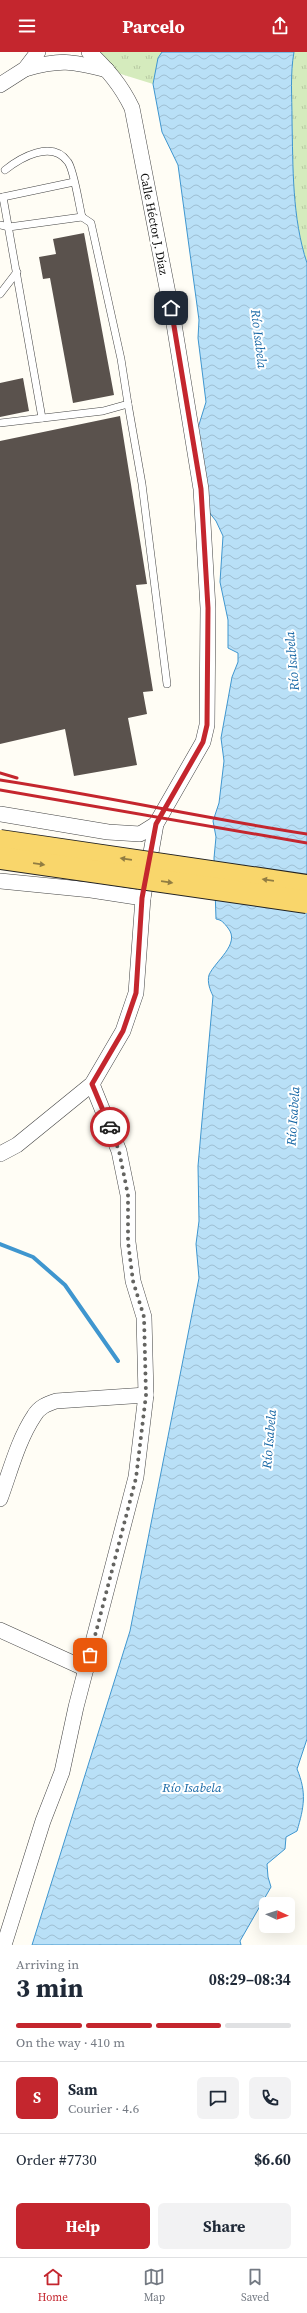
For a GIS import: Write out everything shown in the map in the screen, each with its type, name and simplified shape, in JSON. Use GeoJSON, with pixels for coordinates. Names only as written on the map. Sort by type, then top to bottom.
{"type":"FeatureCollection","features":[{"type":"Feature","properties":{"kind":"main road"},"geometry":{"type":"LineString","coordinates":[[0,841],[307,886]]}},
{"type":"Feature","properties":{"kind":"main road"},"geometry":{"type":"LineString","coordinates":[[0,858],[307,902]]}},
{"type":"Feature","properties":{"kind":"street"},"geometry":{"type":"LineString","coordinates":[[25,69],[38,52]]}},
{"type":"Feature","properties":{"kind":"street","name":"Calle Héctor J. Díaz"},"geometry":{"type":"LineString","coordinates":[[0,1154],[17,1145],[92,1084],[123,1031],[136,993],[142,898],[156,824],[203,742],[207,725],[207,584],[201,489],[174,324],[132,108],[122,88],[108,70],[89,52]]}},
{"type":"Feature","properties":{"kind":"street"},"geometry":{"type":"LineString","coordinates":[[0,85],[25,69],[54,61],[75,62],[108,70]]}},
{"type":"Feature","properties":{"kind":"street"},"geometry":{"type":"LineString","coordinates":[[0,814],[108,832],[140,834],[156,824]]}},
{"type":"Feature","properties":{"kind":"street"},"geometry":{"type":"LineString","coordinates":[[0,881],[142,898]]}},
{"type":"Feature","properties":{"kind":"street"},"geometry":{"type":"LineString","coordinates":[[4,1945],[44,1821],[62,1772],[86,1669],[136,1478],[146,1395],[144,1317],[133,1281],[128,1242],[128,1195],[119,1151],[92,1084]]}},
{"type":"Feature","properties":{"kind":"street"},"geometry":{"type":"LineString","coordinates":[[0,1499],[25,1432],[34,1415],[44,1405],[56,1401],[146,1395]]}},
{"type":"Feature","properties":{"kind":"street"},"geometry":{"type":"LineString","coordinates":[[0,1630],[86,1669]]}},
{"type":"Feature","properties":{"kind":"lane"},"geometry":{"type":"LineString","coordinates":[[5,170],[22,158],[42,152],[56,153],[68,162],[82,216],[91,223],[121,359],[142,484],[167,684]]}},
{"type":"Feature","properties":{"kind":"lane"},"geometry":{"type":"LineString","coordinates":[[42,418],[18,272],[2,198],[74,182]]}},
{"type":"Feature","properties":{"kind":"lane"},"geometry":{"type":"LineString","coordinates":[[0,225],[9,227],[82,216]]}},
{"type":"Feature","properties":{"kind":"lane"},"geometry":{"type":"LineString","coordinates":[[0,294],[18,272]]}},
{"type":"Feature","properties":{"kind":"lane"},"geometry":{"type":"LineString","coordinates":[[0,423],[103,411],[128,404]]}},
{"type":"Feature","properties":{"kind":"green space"},"geometry":{"type":"Polygon","coordinates":[[[92,52],[165,52],[153,84],[108,70],[92,52]]]}},
{"type":"Feature","properties":{"kind":"green space"},"geometry":{"type":"Polygon","coordinates":[[[294,52],[307,52],[307,263],[298,228],[294,192],[292,69],[294,52]]]}},
{"type":"Feature","properties":{"kind":"water","name":"Río Isabela"},"geometry":{"type":"Polygon","coordinates":[[[162,52],[294,52],[292,86],[294,192],[298,228],[307,263],[307,1739],[297,1769],[302,1785],[303,1807],[297,1831],[286,1837],[285,1849],[267,1864],[268,1877],[271,1887],[265,1897],[259,1897],[259,1908],[240,1941],[241,1945],[32,1945],[130,1631],[199,1278],[196,1244],[199,1221],[198,1166],[213,996],[208,978],[212,970],[226,952],[231,940],[231,934],[228,928],[224,923],[216,919],[214,858],[216,837],[213,821],[219,803],[224,761],[221,738],[232,677],[238,662],[238,653],[228,648],[228,620],[220,582],[223,536],[216,521],[205,507],[197,431],[206,402],[198,338],[199,320],[178,165],[162,132],[153,84],[158,58],[162,52]]]}},
{"type":"Feature","properties":{"kind":"building"},"geometry":{"type":"Polygon","coordinates":[[[84,233],[114,395],[73,403],[50,278],[43,279],[39,257],[56,254],[53,239],[84,233]]]}},
{"type":"Feature","properties":{"kind":"building"},"geometry":{"type":"Polygon","coordinates":[[[23,378],[29,411],[0,417],[0,383],[23,378]]]}},
{"type":"Feature","properties":{"kind":"building"},"geometry":{"type":"Polygon","coordinates":[[[120,416],[147,584],[136,585],[153,691],[143,692],[147,714],[128,718],[137,765],[74,776],[65,729],[0,744],[0,441],[120,416]]]}},
{"type":"Feature","properties":{"kind":"waterway"},"geometry":{"type":"LineString","coordinates":[[0,1244],[33,1257],[65,1285],[118,1361]]}},
{"type":"Feature","properties":{"kind":"railway"},"geometry":{"type":"LineString","coordinates":[[0,773],[17,778]]}},
{"type":"Feature","properties":{"kind":"railway"},"geometry":{"type":"LineString","coordinates":[[0,780],[307,834]]}},
{"type":"Feature","properties":{"kind":"railway"},"geometry":{"type":"LineString","coordinates":[[0,790],[307,843]]}},
{"type":"Feature","properties":{"kind":"way so far"},"geometry":{"type":"LineString","coordinates":[[90,1655],[136,1478],[146,1395],[144,1317],[133,1281],[128,1242],[128,1195],[119,1151],[110,1127]]}},
{"type":"Feature","properties":{"kind":"route"},"geometry":{"type":"LineString","coordinates":[[110,1127],[92,1084],[123,1031],[136,993],[142,898],[156,824],[203,742],[207,725],[208,608],[201,489],[171,308]]}}]}
